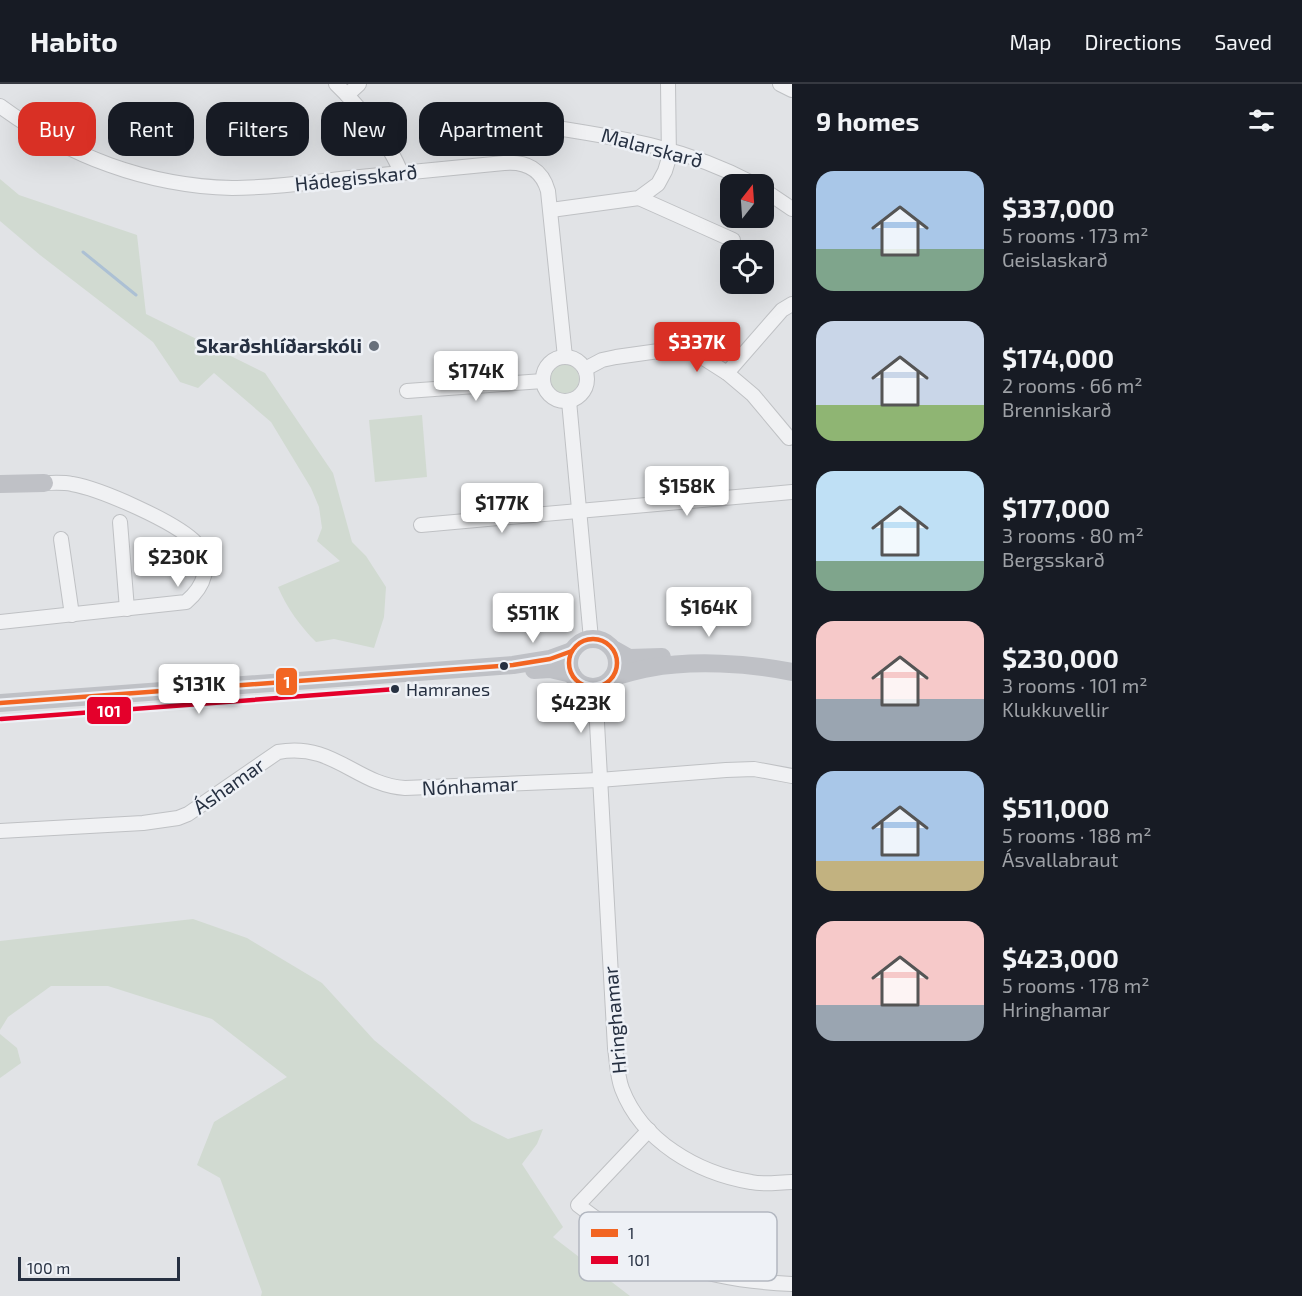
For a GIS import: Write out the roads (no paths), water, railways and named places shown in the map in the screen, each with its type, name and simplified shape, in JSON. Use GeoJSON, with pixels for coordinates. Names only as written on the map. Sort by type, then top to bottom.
{"type":"FeatureCollection","features":[{"type":"Feature","properties":{"kind":"main road"},"geometry":{"type":"LineString","coordinates":[[0,484],[51,483]]}},
{"type":"Feature","properties":{"kind":"main road"},"geometry":{"type":"LineString","coordinates":[[615,650],[618,664],[613,677],[608,682],[595,687],[581,684],[572,674],[569,659],[572,651],[576,645],[591,639],[604,641],[630,658],[726,656],[792,662]]}},
{"type":"Feature","properties":{"kind":"main road"},"geometry":{"type":"LineString","coordinates":[[0,703],[513,665],[550,659],[572,651]]}},
{"type":"Feature","properties":{"kind":"main road"},"geometry":{"type":"LineString","coordinates":[[613,677],[648,668],[676,665],[742,666],[792,672]]}},
{"type":"Feature","properties":{"kind":"main road"},"geometry":{"type":"LineString","coordinates":[[0,712],[544,669],[572,674]]}},
{"type":"Feature","properties":{"kind":"street"},"geometry":{"type":"LineString","coordinates":[[336,84],[395,158],[401,173]]}},
{"type":"Feature","properties":{"kind":"street"},"geometry":{"type":"LineString","coordinates":[[347,95],[359,84]]}},
{"type":"Feature","properties":{"kind":"street"},"geometry":{"type":"LineString","coordinates":[[551,210],[639,198],[652,189],[662,178],[668,165],[670,150],[668,84]]}},
{"type":"Feature","properties":{"kind":"street"},"geometry":{"type":"LineString","coordinates":[[780,84],[792,90]]}},
{"type":"Feature","properties":{"kind":"street","name":"Hádegisskarð"},"geometry":{"type":"LineString","coordinates":[[0,106],[42,134],[88,157],[134,173],[182,183],[256,187],[521,163],[543,177],[548,191],[565,357]]}},
{"type":"Feature","properties":{"kind":"street","name":"Malarskarð"},"geometry":{"type":"LineString","coordinates":[[564,129],[612,136],[670,150],[732,174]]}},
{"type":"Feature","properties":{"kind":"street"},"geometry":{"type":"LineString","coordinates":[[774,197],[792,209]]}},
{"type":"Feature","properties":{"kind":"street"},"geometry":{"type":"LineString","coordinates":[[639,198],[733,240]]}},
{"type":"Feature","properties":{"kind":"street"},"geometry":{"type":"LineString","coordinates":[[726,373],[782,310],[792,304]]}},
{"type":"Feature","properties":{"kind":"street"},"geometry":{"type":"LineString","coordinates":[[585,369],[602,360],[616,357],[680,348],[696,353],[753,395],[789,438]]}},
{"type":"Feature","properties":{"kind":"street"},"geometry":{"type":"LineString","coordinates":[[565,357],[577,360],[585,369],[587,379],[585,389],[578,397],[569,401],[561,401],[548,394],[543,375],[553,360],[565,357]]}},
{"type":"Feature","properties":{"kind":"street"},"geometry":{"type":"LineString","coordinates":[[407,391],[543,381]]}},
{"type":"Feature","properties":{"kind":"street"},"geometry":{"type":"LineString","coordinates":[[569,401],[591,639]]}},
{"type":"Feature","properties":{"kind":"street"},"geometry":{"type":"LineString","coordinates":[[0,622],[186,602],[200,589],[205,576],[205,563],[200,549],[183,533],[124,501],[70,483],[51,483]]}},
{"type":"Feature","properties":{"kind":"street"},"geometry":{"type":"LineString","coordinates":[[421,525],[792,492]]}},
{"type":"Feature","properties":{"kind":"street"},"geometry":{"type":"LineString","coordinates":[[120,522],[127,609]]}},
{"type":"Feature","properties":{"kind":"street"},"geometry":{"type":"LineString","coordinates":[[61,539],[72,615]]}},
{"type":"Feature","properties":{"kind":"street","name":"Hringhamar"},"geometry":{"type":"LineString","coordinates":[[595,687],[615,1048],[621,1086],[628,1102],[649,1131],[676,1154],[712,1173],[753,1183],[792,1182]]}},
{"type":"Feature","properties":{"kind":"street","name":"Áshamar"},"geometry":{"type":"LineString","coordinates":[[0,831],[143,823],[178,818],[188,814],[278,752],[292,750],[320,753],[345,766]]}},
{"type":"Feature","properties":{"kind":"street","name":"Nónhamar"},"geometry":{"type":"LineString","coordinates":[[345,766],[384,785],[399,788],[599,780]]}},
{"type":"Feature","properties":{"kind":"street"},"geometry":{"type":"LineString","coordinates":[[599,780],[754,769],[792,776]]}},
{"type":"Feature","properties":{"kind":"street"},"geometry":{"type":"LineString","coordinates":[[587,1212],[578,1205],[649,1131]]}},
{"type":"Feature","properties":{"kind":"street"},"geometry":{"type":"LineString","coordinates":[[741,1281],[792,1284]]}},
{"type":"Feature","properties":{"kind":"waterway"},"geometry":{"type":"LineString","coordinates":[[83,252],[136,295]]}},
{"type":"Feature","properties":{"kind":"place","name":"Skarðshlíðarskóli"},"geometry":{"type":"Point","coordinates":[374,346]}},
{"type":"Feature","properties":{"kind":"place","name":"Hamranes"},"geometry":{"type":"Point","coordinates":[395,689]}}]}
